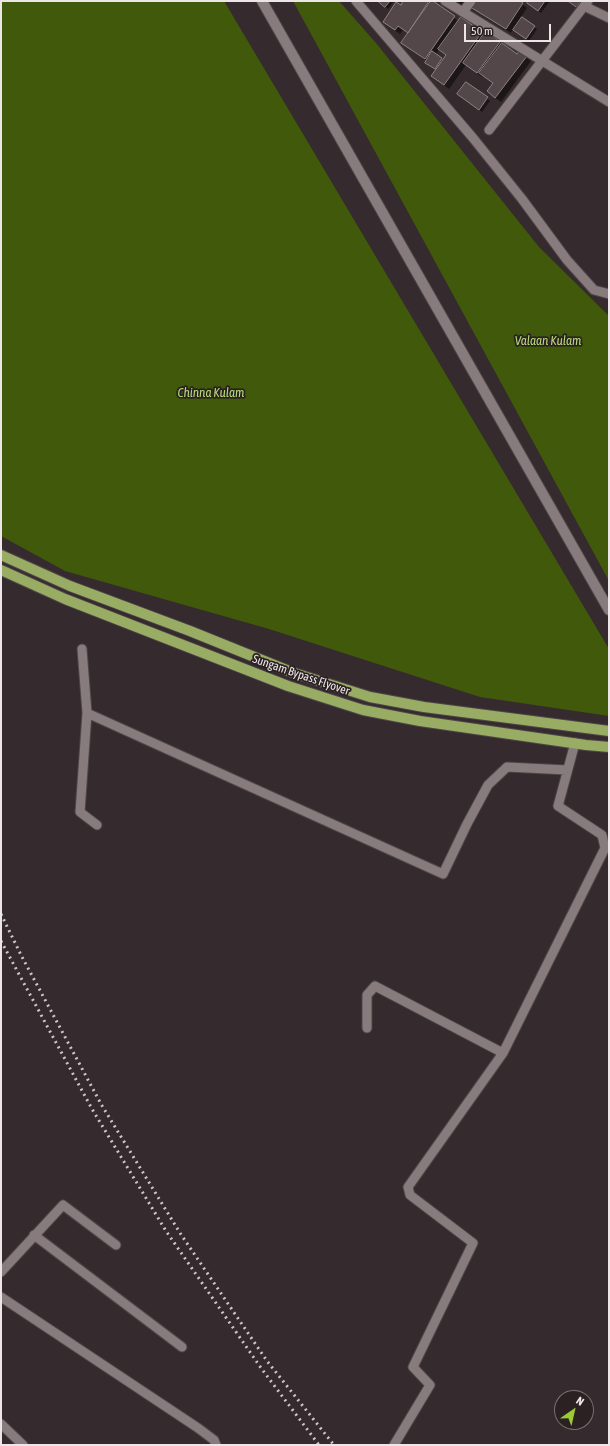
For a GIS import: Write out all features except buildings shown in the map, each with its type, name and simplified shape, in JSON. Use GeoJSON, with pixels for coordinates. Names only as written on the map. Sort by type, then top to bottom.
{"type":"FeatureCollection","features":[{"type":"Feature","properties":{"kind":"main road","name":"Sungam Bypass Flyover"},"geometry":{"type":"LineString","coordinates":[[1,556],[70,586],[190,631],[294,673],[370,696],[424,707],[609,731]]}},
{"type":"Feature","properties":{"kind":"main road","name":"Sungam Bypass Flyover"},"geometry":{"type":"LineString","coordinates":[[1,570],[66,599],[288,686],[364,710],[420,721],[609,747]]}},
{"type":"Feature","properties":{"kind":"street"},"geometry":{"type":"LineString","coordinates":[[262,1],[609,610]]}},
{"type":"Feature","properties":{"kind":"street"},"geometry":{"type":"LineString","coordinates":[[356,1],[473,138],[522,199],[567,260],[594,290],[609,294]]}},
{"type":"Feature","properties":{"kind":"street"},"geometry":{"type":"LineString","coordinates":[[445,1],[609,102]]}},
{"type":"Feature","properties":{"kind":"street"},"geometry":{"type":"LineString","coordinates":[[463,12],[470,1]]}},
{"type":"Feature","properties":{"kind":"street"},"geometry":{"type":"LineString","coordinates":[[489,130],[586,3],[609,18]]}},
{"type":"Feature","properties":{"kind":"street"},"geometry":{"type":"LineString","coordinates":[[82,649],[88,713],[80,812],[97,825]]}},
{"type":"Feature","properties":{"kind":"street"},"geometry":{"type":"LineString","coordinates":[[88,713],[442,874],[466,824],[488,784],[507,767],[567,770]]}},
{"type":"Feature","properties":{"kind":"street"},"geometry":{"type":"LineString","coordinates":[[394,1445],[430,1385],[413,1367],[473,1243],[410,1195],[408,1187],[503,1053],[605,848],[602,835],[558,806],[575,743]]}},
{"type":"Feature","properties":{"kind":"street"},"geometry":{"type":"LineString","coordinates":[[367,1028],[367,995],[375,986],[503,1053]]}},
{"type":"Feature","properties":{"kind":"street"},"geometry":{"type":"LineString","coordinates":[[1,1272],[63,1205],[116,1245]]}},
{"type":"Feature","properties":{"kind":"street"},"geometry":{"type":"LineString","coordinates":[[34,1235],[182,1347]]}},
{"type":"Feature","properties":{"kind":"street"},"geometry":{"type":"LineString","coordinates":[[1,1297],[198,1428],[214,1440],[216,1445]]}},
{"type":"Feature","properties":{"kind":"street"},"geometry":{"type":"LineString","coordinates":[[1,1424],[23,1445]]}},
{"type":"Feature","properties":{"kind":"water","name":"Chinna Kulam"},"geometry":{"type":"Polygon","coordinates":[[[1,1],[224,1],[609,649],[609,716],[480,697],[269,629],[65,571],[1,536],[1,1]]]}},
{"type":"Feature","properties":{"kind":"water","name":"Valaan Kulam"},"geometry":{"type":"Polygon","coordinates":[[[293,1],[339,1],[376,43],[539,247],[609,316],[609,581],[293,1]]]}},
{"type":"Feature","properties":{"kind":"railway"},"geometry":{"type":"LineString","coordinates":[[1,914],[21,955],[101,1104],[180,1233],[267,1361],[334,1445]]}},
{"type":"Feature","properties":{"kind":"railway"},"geometry":{"type":"LineString","coordinates":[[1,941],[92,1109],[166,1231],[261,1368],[319,1445]]}}]}
